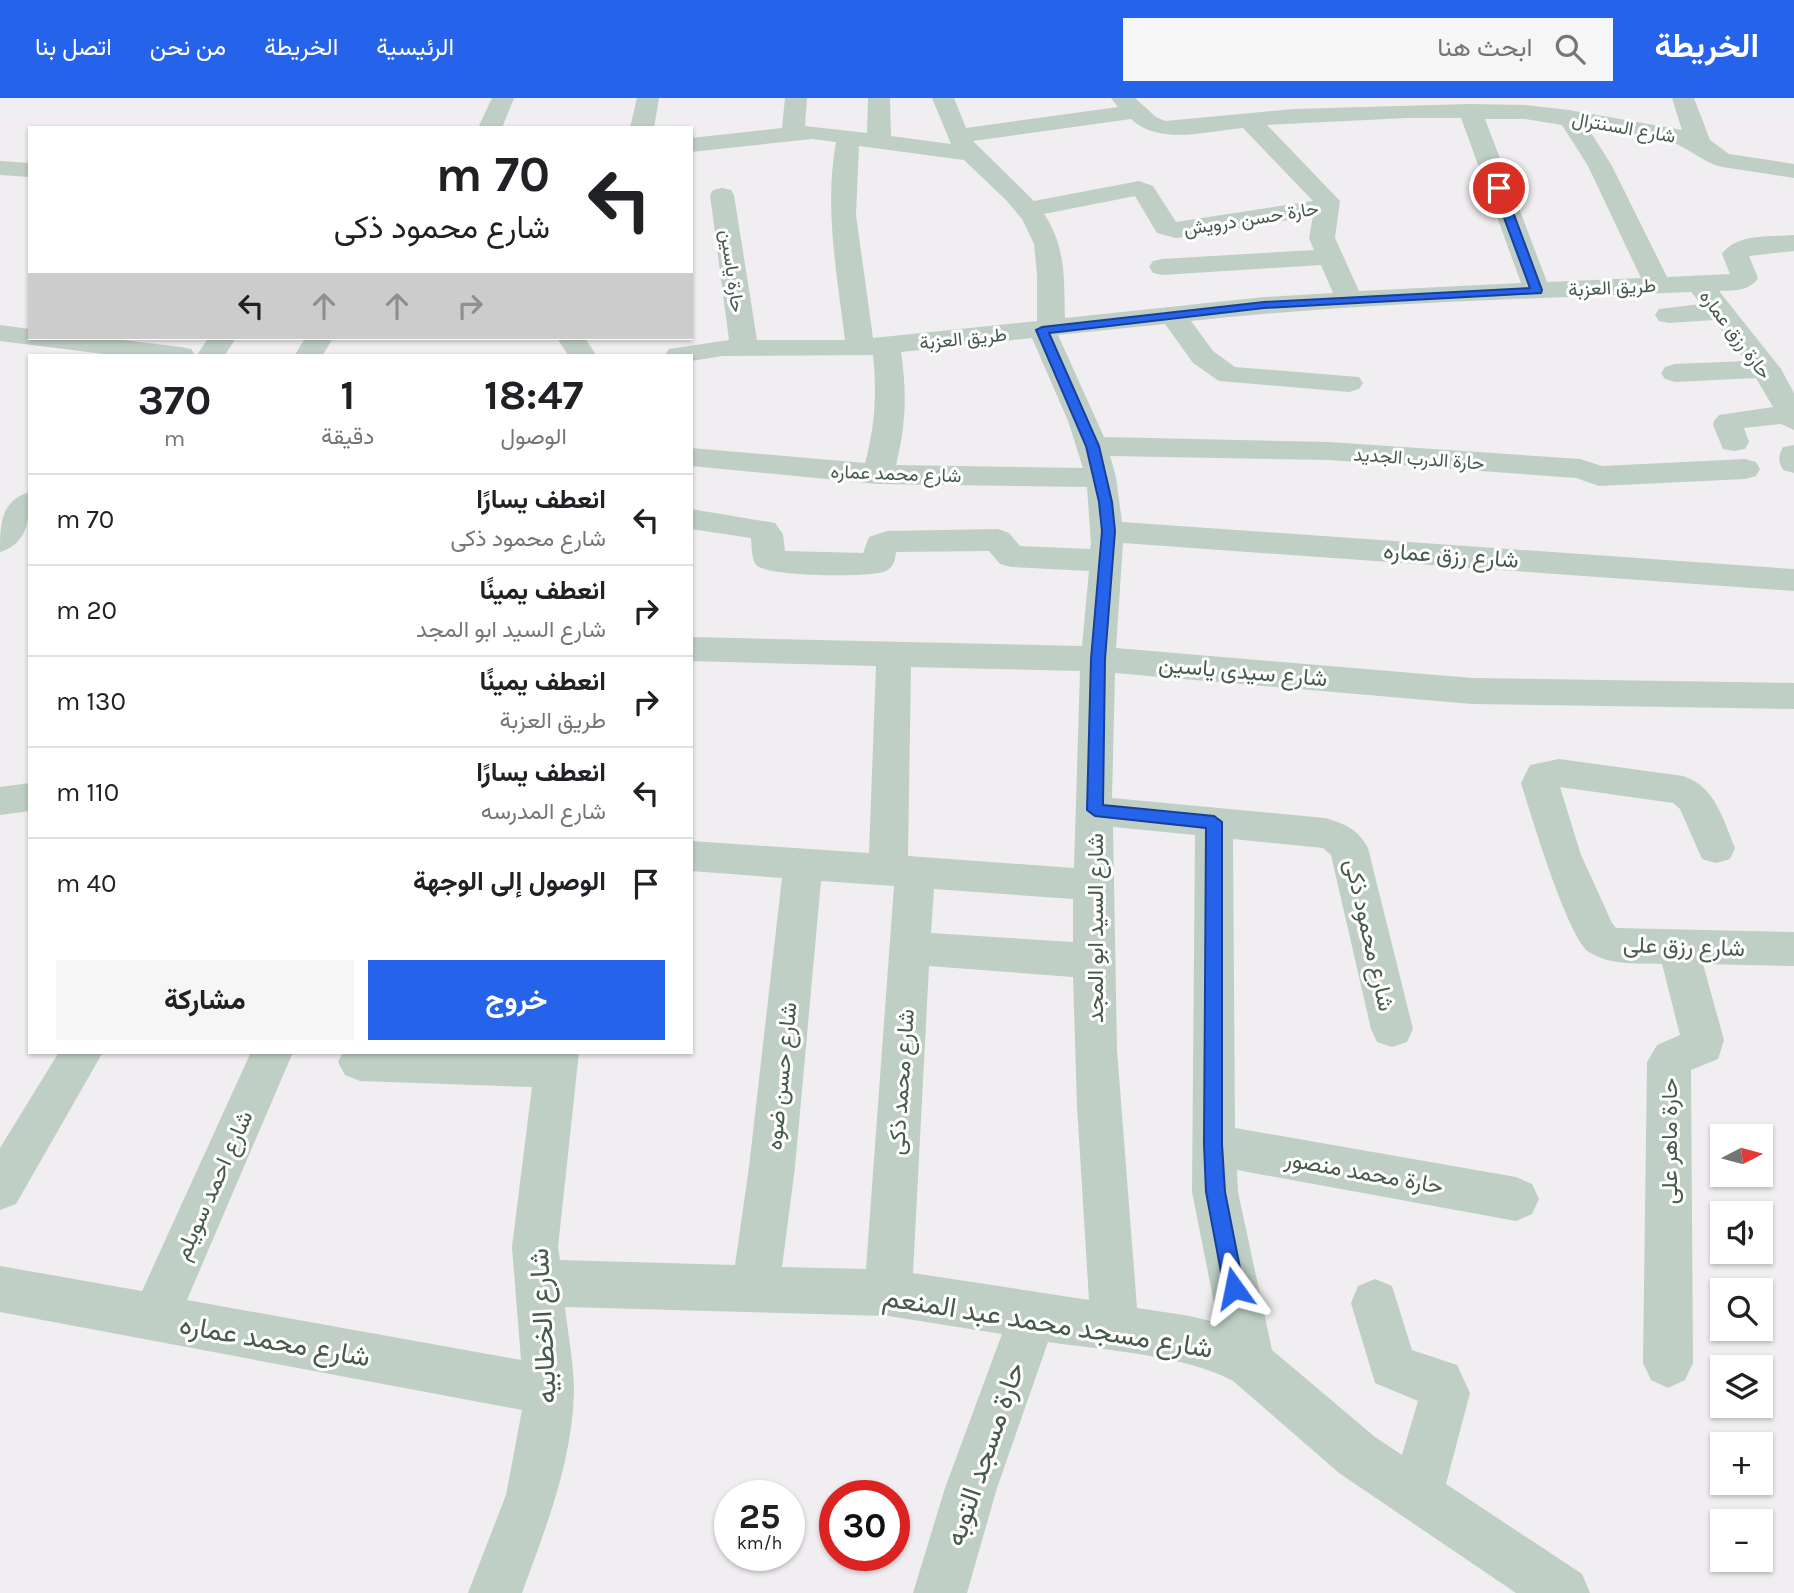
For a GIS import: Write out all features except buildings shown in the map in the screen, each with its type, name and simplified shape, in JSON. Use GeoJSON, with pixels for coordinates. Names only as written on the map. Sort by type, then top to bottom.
{"type":"FeatureCollection","features":[{"type":"Feature","properties":{"kind":"street"},"geometry":{"type":"LineString","coordinates":[[491,126],[503,98]]}},
{"type":"Feature","properties":{"kind":"street"},"geometry":{"type":"LineString","coordinates":[[642,126],[648,98]]}},
{"type":"Feature","properties":{"kind":"street"},"geometry":{"type":"LineString","coordinates":[[793,133],[796,98]]}},
{"type":"Feature","properties":{"kind":"street"},"geometry":{"type":"LineString","coordinates":[[879,98],[879,139]]}},
{"type":"Feature","properties":{"kind":"street"},"geometry":{"type":"LineString","coordinates":[[943,98],[964,145],[1030,209],[1048,246],[1046,330]]}},
{"type":"Feature","properties":{"kind":"street"},"geometry":{"type":"LineString","coordinates":[[1594,98],[1600,122]]}},
{"type":"Feature","properties":{"kind":"street"},"geometry":{"type":"LineString","coordinates":[[1683,98],[1699,144]]}},
{"type":"Feature","properties":{"kind":"street"},"geometry":{"type":"LineString","coordinates":[[693,145],[793,133],[964,145],[1129,104]]}},
{"type":"Feature","properties":{"kind":"street","name":"شارع السنترال"},"geometry":{"type":"LineString","coordinates":[[1129,104],[1148,122],[1162,128],[1402,105],[1470,111],[1524,105],[1569,117],[1672,134],[1699,144],[1713,155],[1730,162],[1794,171]]}},
{"type":"Feature","properties":{"kind":"street"},"geometry":{"type":"LineString","coordinates":[[1470,111],[1537,290]]}},
{"type":"Feature","properties":{"kind":"street"},"geometry":{"type":"LineString","coordinates":[[1569,117],[1600,166],[1658,285]]}},
{"type":"Feature","properties":{"kind":"street"},"geometry":{"type":"LineString","coordinates":[[1249,120],[1323,195],[1328,206],[1322,238],[1350,300]]}},
{"type":"Feature","properties":{"kind":"street"},"geometry":{"type":"LineString","coordinates":[[849,136],[841,191],[873,347],[891,385],[890,427],[878,474]]}},
{"type":"Feature","properties":{"kind":"street"},"geometry":{"type":"LineString","coordinates":[[1030,209],[1128,189],[1109,167]]}},
{"type":"Feature","properties":{"kind":"street"},"geometry":{"type":"LineString","coordinates":[[0,168],[28,170]]}},
{"type":"Feature","properties":{"kind":"street","name":"حارة حسن درويش"},"geometry":{"type":"LineString","coordinates":[[1128,189],[1142,189],[1166,228],[1171,230],[1328,206]]}},
{"type":"Feature","properties":{"kind":"street","name":"حارة ياسين"},"geometry":{"type":"LineString","coordinates":[[722,195],[744,348]]}},
{"type":"Feature","properties":{"kind":"street","name":"طريق العزبة"},"geometry":{"type":"LineString","coordinates":[[685,354],[722,348],[873,347],[1264,305],[1744,280],[1735,254],[1744,248],[1794,243]]}},
{"type":"Feature","properties":{"kind":"street"},"geometry":{"type":"LineString","coordinates":[[1162,267],[1329,257]]}},
{"type":"Feature","properties":{"kind":"street","name":"حارة رزق عماره"},"geometry":{"type":"LineString","coordinates":[[1698,284],[1723,311],[1767,369],[1793,416]]}},
{"type":"Feature","properties":{"kind":"street"},"geometry":{"type":"LineString","coordinates":[[1669,315],[1723,311]]}},
{"type":"Feature","properties":{"kind":"street"},"geometry":{"type":"LineString","coordinates":[[1173,314],[1205,362],[1229,375],[1349,383]]}},
{"type":"Feature","properties":{"kind":"street","name":"شارع السيد ابو المجد"},"geometry":{"type":"LineString","coordinates":[[1046,330],[1097,462],[1108,546],[1098,659],[1093,885],[1101,1153],[1115,1328]]}},
{"type":"Feature","properties":{"kind":"street"},"geometry":{"type":"LineString","coordinates":[[0,333],[28,337]]}},
{"type":"Feature","properties":{"kind":"street"},"geometry":{"type":"LineString","coordinates":[[59,340],[149,348],[176,354]]}},
{"type":"Feature","properties":{"kind":"street"},"geometry":{"type":"LineString","coordinates":[[1675,373],[1767,369]]}},
{"type":"Feature","properties":{"kind":"street","name":"حارة الدرب الجديد"},"geometry":{"type":"LineString","coordinates":[[1097,462],[1373,453],[1580,469],[1599,476],[1739,455],[1729,421],[1793,416]]}},
{"type":"Feature","properties":{"kind":"street"},"geometry":{"type":"LineString","coordinates":[[1794,454],[1794,463]]}},
{"type":"Feature","properties":{"kind":"street","name":"شارع محمد عماره"},"geometry":{"type":"LineString","coordinates":[[693,457],[878,474],[1097,462]]}},
{"type":"Feature","properties":{"kind":"street"},"geometry":{"type":"LineString","coordinates":[[0,541],[28,505]]}},
{"type":"Feature","properties":{"kind":"street","name":"شارع رزق عماره"},"geometry":{"type":"LineString","coordinates":[[693,519],[764,530],[767,534],[769,559],[774,562],[873,564],[879,561],[880,545],[887,541],[998,540],[1012,556],[1108,546],[1794,580]]}},
{"type":"Feature","properties":{"kind":"street","name":"شارع سيدى ياسين"},"geometry":{"type":"LineString","coordinates":[[693,649],[1098,659],[1472,691],[1794,695]]}},
{"type":"Feature","properties":{"kind":"street","name":"شارع محمد ذكى"},"geometry":{"type":"LineString","coordinates":[[888,1293],[910,948],[901,870],[894,655]]}},
{"type":"Feature","properties":{"kind":"street","name":"شارع رزق على"},"geometry":{"type":"LineString","coordinates":[[1716,848],[1695,800],[1688,792],[1559,773],[1543,775],[1540,783],[1562,855],[1596,934],[1602,940],[1617,946],[1794,949]]}},
{"type":"Feature","properties":{"kind":"street"},"geometry":{"type":"LineString","coordinates":[[0,801],[28,797]]}},
{"type":"Feature","properties":{"kind":"street","name":"شارع محمود ذكى"},"geometry":{"type":"LineString","coordinates":[[1095,810],[1335,836],[1349,848],[1392,1029]]}},
{"type":"Feature","properties":{"kind":"street"},"geometry":{"type":"LineString","coordinates":[[1214,822],[1215,1192],[1250,1364]]}},
{"type":"Feature","properties":{"kind":"street"},"geometry":{"type":"LineString","coordinates":[[693,856],[1093,885]]}},
{"type":"Feature","properties":{"kind":"street","name":"شارع حسن ضوه"},"geometry":{"type":"LineString","coordinates":[[755,1289],[772,1167],[803,864]]}},
{"type":"Feature","properties":{"kind":"street","name":"حارة ماهر على"},"geometry":{"type":"LineString","coordinates":[[1668,1363],[1669,1062],[1673,1056],[1698,1050],[1703,1046],[1678,946]]}},
{"type":"Feature","properties":{"kind":"street"},"geometry":{"type":"LineString","coordinates":[[910,948],[1094,961]]}},
{"type":"Feature","properties":{"kind":"street"},"geometry":{"type":"LineString","coordinates":[[0,1189],[81,1054]]}},
{"type":"Feature","properties":{"kind":"street","name":"شارع احمد سويلم"},"geometry":{"type":"LineString","coordinates":[[155,1318],[271,1054]]}},
{"type":"Feature","properties":{"kind":"street"},"geometry":{"type":"LineString","coordinates":[[360,1062],[557,1060]]}},
{"type":"Feature","properties":{"kind":"street","name":"شارع الخطابيه"},"geometry":{"type":"LineString","coordinates":[[497,1592],[532,1495],[545,1434],[550,1390],[535,1247],[557,1060]]}},
{"type":"Feature","properties":{"kind":"street","name":"حارة محمد منصور"},"geometry":{"type":"LineString","coordinates":[[1213,1144],[1516,1199]]}},
{"type":"Feature","properties":{"kind":"street","name":"شارع مسجد محمد عبد المنعم"},"geometry":{"type":"LineString","coordinates":[[539,1283],[888,1293],[1190,1340],[1225,1350],[1250,1364],[1357,1455],[1557,1592]]}},
{"type":"Feature","properties":{"kind":"street","name":"شارع محمد عماره"},"geometry":{"type":"LineString","coordinates":[[0,1289],[550,1390]]}},
{"type":"Feature","properties":{"kind":"street"},"geometry":{"type":"LineString","coordinates":[[1375,1303],[1392,1366],[1396,1370],[1439,1383],[1445,1393],[1417,1496]]}},
{"type":"Feature","properties":{"kind":"street","name":"حارة مسجد التوبه"},"geometry":{"type":"LineString","coordinates":[[940,1593],[953,1543],[992,1423],[1033,1316]]}},
{"type":"Feature","properties":{"kind":"route"},"geometry":{"type":"LineString","coordinates":[[1234,1288],[1215,1192],[1214,822],[1095,810],[1098,659],[1108,531],[1105,502],[1093,446],[1042,330],[1264,305],[1537,290],[1499,188]]}}]}
